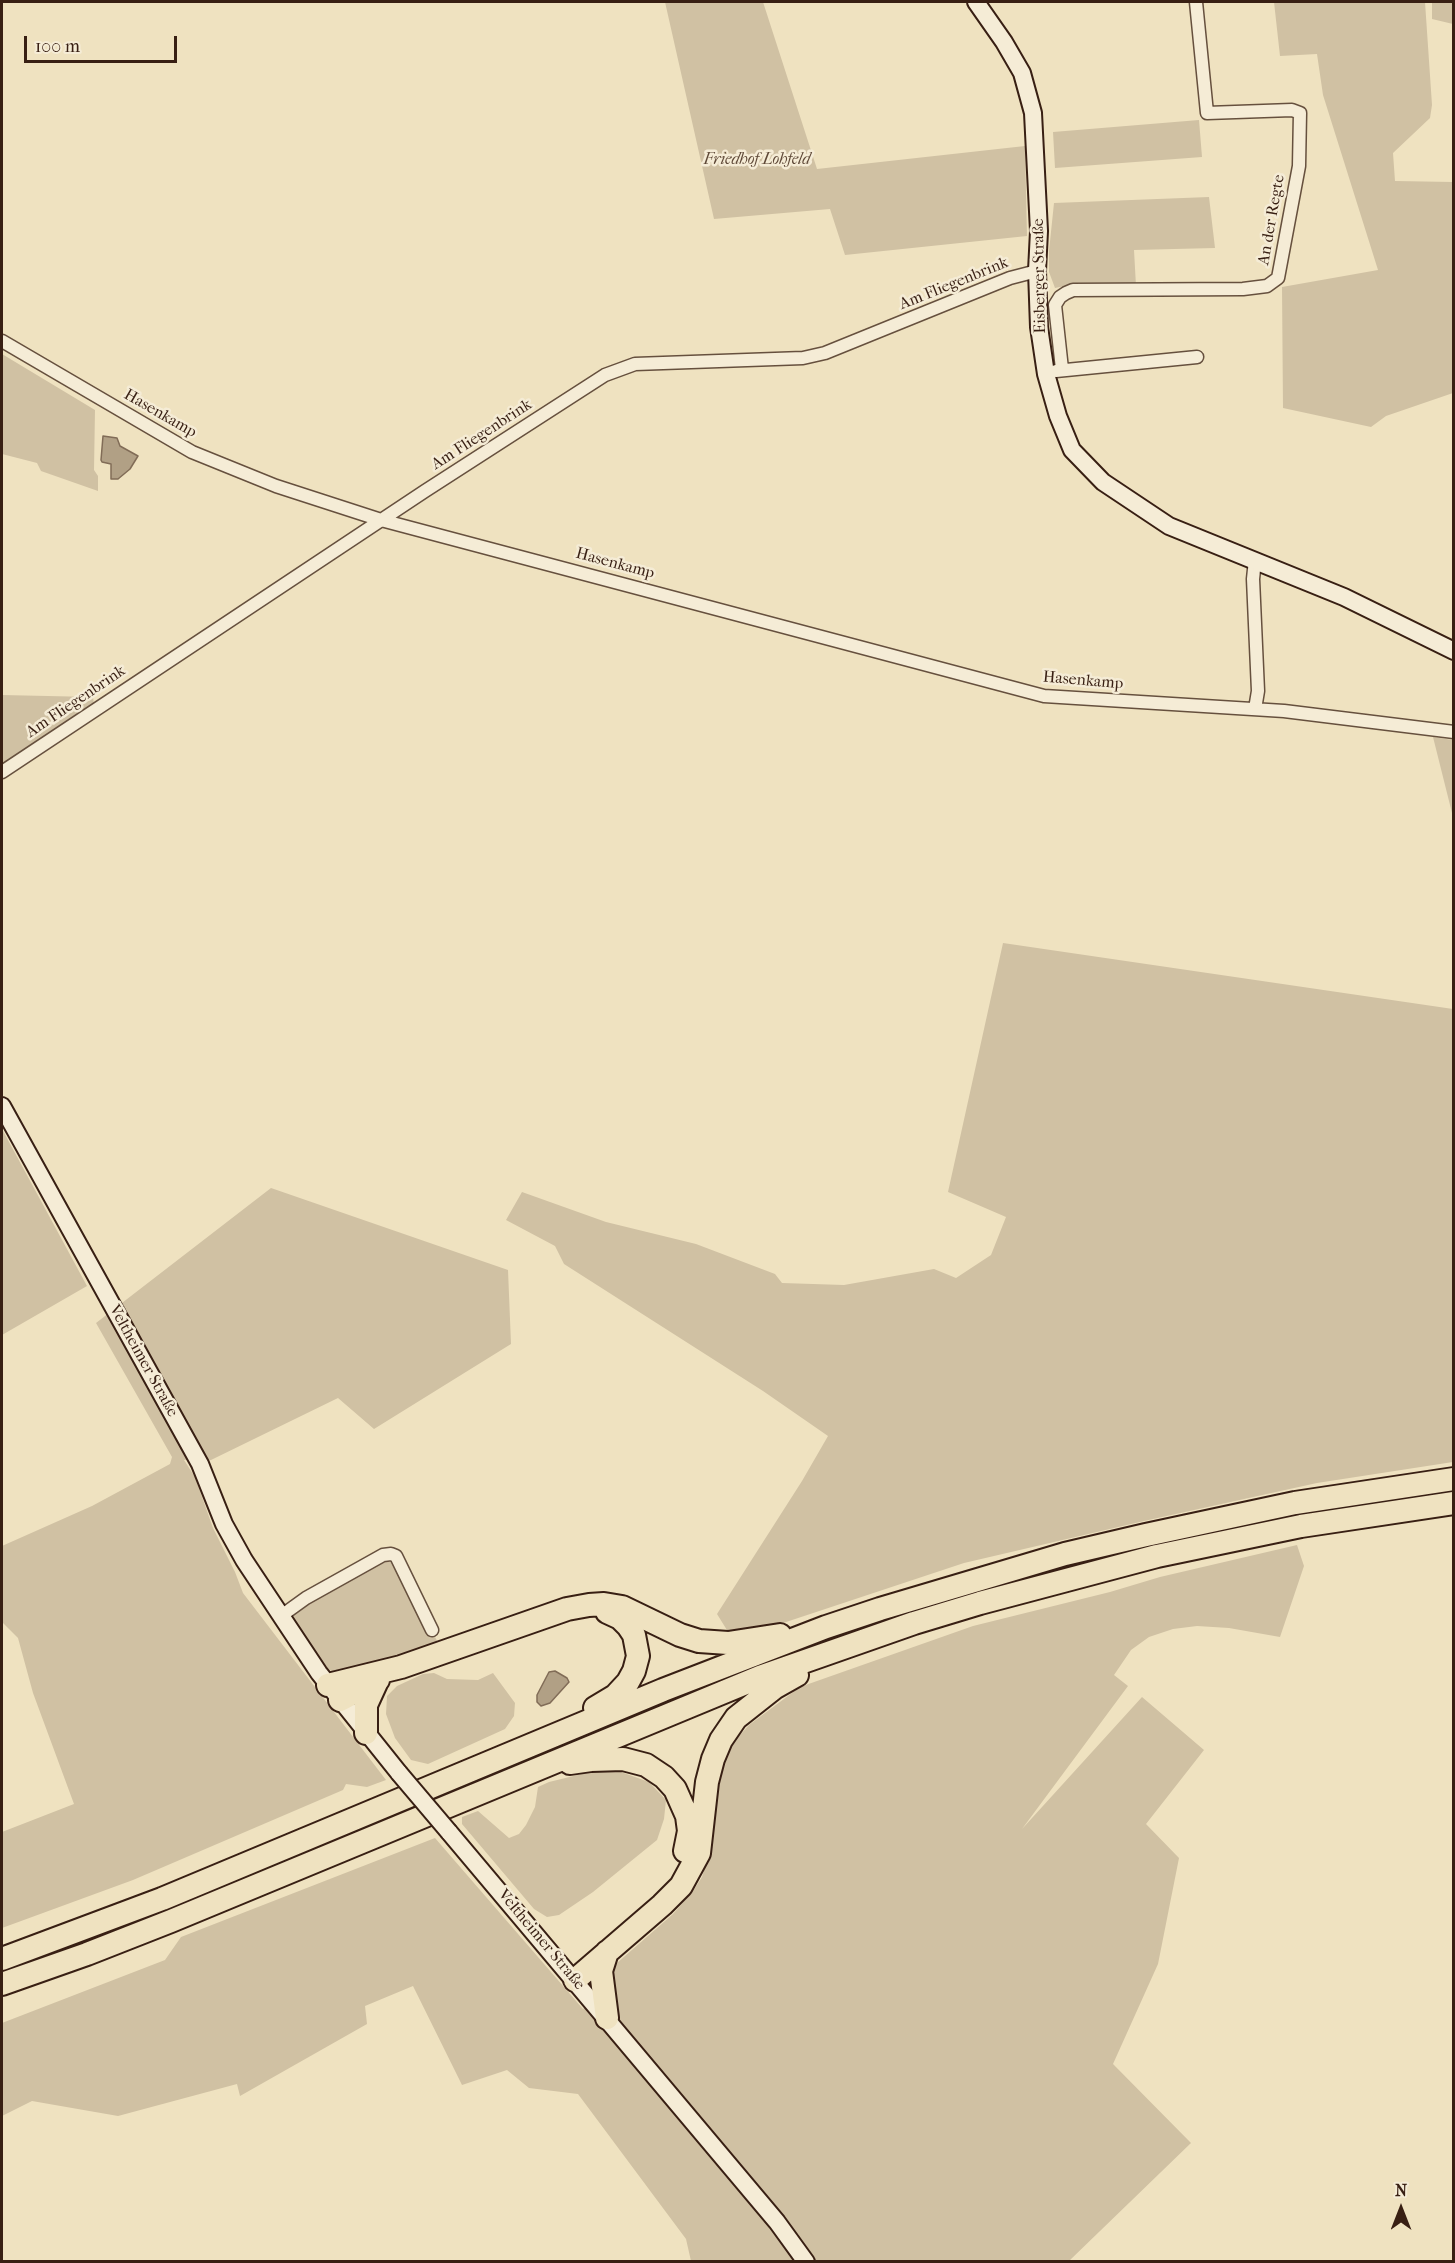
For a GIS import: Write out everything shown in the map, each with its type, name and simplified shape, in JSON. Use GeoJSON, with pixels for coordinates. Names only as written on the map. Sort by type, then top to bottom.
{"type":"FeatureCollection","features":[{"type":"Feature","properties":{"kind":"highway"},"geometry":{"type":"LineString","coordinates":[[2,1959],[162,1899],[663,1690],[826,1628],[972,1580],[1146,1534],[1295,1503],[1454,1479]]}},
{"type":"Feature","properties":{"kind":"highway"},"geometry":{"type":"LineString","coordinates":[[2,1984],[171,1921],[749,1681],[849,1646],[980,1603],[1157,1556],[1301,1526],[1454,1503]]}},
{"type":"Feature","properties":{"kind":"highway"},"geometry":{"type":"LineString","coordinates":[[334,1693],[567,1609],[604,1604],[622,1607],[680,1635],[709,1642],[728,1643],[826,1628]]}},
{"type":"Feature","properties":{"kind":"highway"},"geometry":{"type":"LineString","coordinates":[[534,1744],[615,1696],[628,1682],[638,1656],[634,1635],[620,1618],[605,1611],[590,1608],[567,1609]]}},
{"type":"Feature","properties":{"kind":"highway"},"geometry":{"type":"LineString","coordinates":[[570,1974],[607,1952],[662,1905],[681,1886],[691,1871],[699,1853],[707,1782],[713,1759],[721,1740],[736,1719],[774,1688],[849,1646]]}},
{"type":"Feature","properties":{"kind":"highway"},"geometry":{"type":"LineString","coordinates":[[334,1693],[377,1681],[401,1667]]}},
{"type":"Feature","properties":{"kind":"highway"},"geometry":{"type":"LineString","coordinates":[[366,1733],[366,1705],[377,1681]]}},
{"type":"Feature","properties":{"kind":"highway"},"geometry":{"type":"LineString","coordinates":[[536,1769],[591,1760],[623,1759],[646,1765],[664,1777],[675,1789],[687,1816],[689,1831],[686,1848],[672,1878],[655,1898],[570,1974]]}},
{"type":"Feature","properties":{"kind":"highway"},"geometry":{"type":"LineString","coordinates":[[607,1952],[601,1971],[607,2018]]}},
{"type":"Feature","properties":{"kind":"main road","name":"Eisberger Straße"},"geometry":{"type":"LineString","coordinates":[[976,2],[1004,42],[1022,74],[1033,113],[1039,231],[1037,271],[1039,327],[1054,372],[1058,416],[1072,450],[1103,482],[1169,526],[1344,597],[1454,651]]}},
{"type":"Feature","properties":{"kind":"main road","name":"Veltheimer Straße"},"geometry":{"type":"LineString","coordinates":[[2,1106],[200,1464],[224,1524],[244,1560],[334,1693],[777,2222],[806,2262]]}},
{"type":"Feature","properties":{"kind":"street","name":"An der Regte"},"geometry":{"type":"LineString","coordinates":[[1054,372],[1055,305],[1060,297],[1073,290],[1244,289],[1267,286],[1278,278],[1299,166],[1300,113],[1292,110],[1207,113],[1196,2]]}},
{"type":"Feature","properties":{"kind":"street","name":"Am Fliegenbrink"},"geometry":{"type":"LineString","coordinates":[[2,772],[604,375],[635,364],[803,358],[825,353],[1010,278],[1037,271]]}},
{"type":"Feature","properties":{"kind":"street","name":"Hasenkamp"},"geometry":{"type":"LineString","coordinates":[[2,341],[192,452],[276,486],[381,520],[1044,696],[1284,711],[1454,732]]}},
{"type":"Feature","properties":{"kind":"street"},"geometry":{"type":"LineString","coordinates":[[1054,372],[1197,357]]}},
{"type":"Feature","properties":{"kind":"street"},"geometry":{"type":"LineString","coordinates":[[1255,560],[1253,579],[1258,691],[1255,709]]}},
{"type":"Feature","properties":{"kind":"street"},"geometry":{"type":"LineString","coordinates":[[281,1616],[326,1587],[383,1555],[391,1554],[396,1556],[432,1630]]}},
{"type":"Feature","properties":{"kind":"green space","name":"Friedhof Lohfeld"},"geometry":{"type":"Polygon","coordinates":[[[665,2],[763,2],[817,169],[1025,146],[1027,236],[845,255],[830,209],[714,219],[665,2]]]}},
{"type":"Feature","properties":{"kind":"green space"},"geometry":{"type":"Polygon","coordinates":[[[1274,2],[1425,2],[1432,105],[1430,118],[1393,153],[1395,181],[1453,182],[1453,393],[1386,416],[1371,427],[1283,408],[1282,287],[1378,270],[1323,95],[1317,54],[1280,56],[1274,2]]]}},
{"type":"Feature","properties":{"kind":"green space"},"geometry":{"type":"Polygon","coordinates":[[[1432,2],[1453,2],[1453,24],[1432,19],[1432,2]]]}},
{"type":"Feature","properties":{"kind":"green space"},"geometry":{"type":"Polygon","coordinates":[[[1199,120],[1202,157],[1055,168],[1053,132],[1199,120]]]}},
{"type":"Feature","properties":{"kind":"green space"},"geometry":{"type":"Polygon","coordinates":[[[1209,197],[1215,248],[1134,250],[1136,286],[1075,284],[1055,288],[1049,272],[1054,203],[1209,197]]]}},
{"type":"Feature","properties":{"kind":"green space"},"geometry":{"type":"Polygon","coordinates":[[[2,354],[95,410],[94,470],[98,476],[98,491],[41,471],[37,463],[2,454],[2,354]]]}},
{"type":"Feature","properties":{"kind":"green space"},"geometry":{"type":"Polygon","coordinates":[[[2,695],[93,697],[94,704],[2,764],[2,695]]]}},
{"type":"Feature","properties":{"kind":"green space"},"geometry":{"type":"Polygon","coordinates":[[[1433,737],[1453,740],[1453,817],[1433,737]]]}},
{"type":"Feature","properties":{"kind":"green space"},"geometry":{"type":"Polygon","coordinates":[[[1003,943],[1453,1009],[1453,1462],[1317,1483],[964,1563],[771,1627],[730,1635],[717,1614],[828,1436],[763,1391],[564,1264],[555,1246],[506,1220],[522,1192],[606,1222],[696,1244],[775,1274],[782,1283],[844,1285],[934,1269],[956,1278],[991,1255],[1006,1217],[948,1192],[1003,943]]]}},
{"type":"Feature","properties":{"kind":"green space"},"geometry":{"type":"Polygon","coordinates":[[[2,1129],[87,1286],[2,1335],[2,1129]]]}},
{"type":"Feature","properties":{"kind":"green space"},"geometry":{"type":"Polygon","coordinates":[[[271,1188],[508,1270],[511,1344],[374,1429],[338,1398],[211,1460],[184,1460],[195,1477],[213,1528],[243,1593],[386,1780],[367,1787],[346,1784],[343,1790],[133,1880],[2,1928],[2,1832],[74,1804],[33,1693],[18,1638],[2,1622],[2,1546],[92,1506],[170,1464],[172,1457],[96,1323],[271,1188]]]}},
{"type":"Feature","properties":{"kind":"green space"},"geometry":{"type":"Polygon","coordinates":[[[1297,1545],[1304,1566],[1280,1637],[1229,1628],[1197,1626],[1173,1629],[1149,1637],[1131,1650],[1114,1675],[1128,1686],[1022,1829],[1142,1697],[1204,1750],[1146,1824],[1179,1858],[1158,1964],[1113,2064],[1191,2143],[1069,2261],[691,2261],[686,2239],[578,2094],[529,2088],[507,2070],[462,2085],[413,1986],[365,2006],[367,2024],[240,2096],[237,2084],[118,2116],[32,2101],[2,2116],[2,2023],[165,1960],[181,1937],[435,1838],[583,2009],[612,1983],[610,1973],[617,1963],[673,1914],[693,1891],[702,1877],[709,1854],[715,1783],[730,1746],[749,1725],[800,1687],[973,1626],[1110,1592],[1160,1577],[1297,1545]]]}},
{"type":"Feature","properties":{"kind":"green space"},"geometry":{"type":"Polygon","coordinates":[[[384,1560],[393,1563],[440,1646],[335,1673],[328,1669],[294,1623],[296,1610],[384,1560]]]}},
{"type":"Feature","properties":{"kind":"green space"},"geometry":{"type":"Polygon","coordinates":[[[434,1673],[447,1679],[478,1680],[493,1673],[515,1703],[514,1716],[505,1729],[428,1764],[411,1760],[395,1738],[386,1714],[387,1696],[397,1686],[423,1674],[434,1673]]]}},
{"type":"Feature","properties":{"kind":"green space"},"geometry":{"type":"Polygon","coordinates":[[[590,1772],[621,1772],[649,1782],[666,1800],[664,1819],[657,1840],[593,1892],[559,1915],[547,1917],[534,1909],[462,1824],[462,1817],[478,1811],[509,1838],[519,1834],[526,1825],[535,1807],[538,1787],[590,1772]]]}},
{"type":"Feature","properties":{"kind":"shaded area"},"geometry":{"type":"Polygon","coordinates":[[[103,436],[117,438],[120,446],[138,456],[130,469],[118,479],[111,479],[111,464],[101,460],[103,436]]]}},
{"type":"Feature","properties":{"kind":"shaded area"},"geometry":{"type":"Polygon","coordinates":[[[555,1671],[567,1678],[569,1682],[550,1703],[541,1706],[537,1702],[537,1695],[549,1672],[555,1671]]]}}]}
